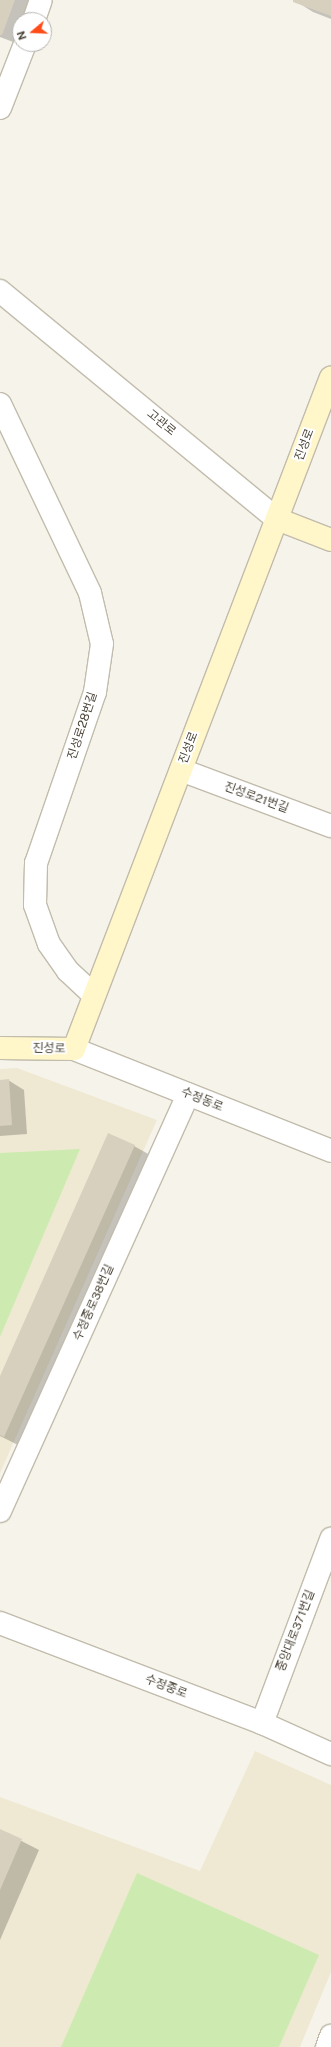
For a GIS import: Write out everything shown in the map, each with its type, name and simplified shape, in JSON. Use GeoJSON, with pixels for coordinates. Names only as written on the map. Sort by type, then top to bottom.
{"type":"FeatureCollection","features":[{"type":"Feature","properties":{"kind":"main road","name":"진성로"},"geometry":{"type":"LineString","coordinates":[[0,1048],[74,1049],[331,377]]}},
{"type":"Feature","properties":{"kind":"main road","name":"고관로"},"geometry":{"type":"LineString","coordinates":[[277,519],[331,540]]}},
{"type":"Feature","properties":{"kind":"street"},"geometry":{"type":"LineString","coordinates":[[37,12],[42,0]]}},
{"type":"Feature","properties":{"kind":"street"},"geometry":{"type":"LineString","coordinates":[[0,108],[22,52]]}},
{"type":"Feature","properties":{"kind":"street","name":"고관로"},"geometry":{"type":"LineString","coordinates":[[0,291],[277,519]]}},
{"type":"Feature","properties":{"kind":"street","name":"진성로28번길"},"geometry":{"type":"LineString","coordinates":[[0,404],[90,593],[102,644],[95,692],[36,863],[35,905],[49,944],[68,971],[94,995]]}},
{"type":"Feature","properties":{"kind":"street","name":"진성로21번길"},"geometry":{"type":"LineString","coordinates":[[181,770],[331,826]]}},
{"type":"Feature","properties":{"kind":"street","name":"수정동로"},"geometry":{"type":"LineString","coordinates":[[74,1049],[331,1151]]}},
{"type":"Feature","properties":{"kind":"street","name":"수정중로38번길"},"geometry":{"type":"LineString","coordinates":[[0,1511],[188,1095]]}},
{"type":"Feature","properties":{"kind":"street","name":"중앙대로371번길"},"geometry":{"type":"LineString","coordinates":[[262,1723],[331,1539]]}},
{"type":"Feature","properties":{"kind":"street","name":"수정중로"},"geometry":{"type":"LineString","coordinates":[[0,1623],[262,1723],[331,1754]]}},
{"type":"Feature","properties":{"kind":"street"},"geometry":{"type":"LineString","coordinates":[[327,2047],[331,2036]]}},
{"type":"Feature","properties":{"kind":"shaded area"},"geometry":{"type":"Polygon","coordinates":[[[17,1068],[157,1120],[0,1473],[0,1069],[17,1068]]]}},
{"type":"Feature","properties":{"kind":"shaded area"},"geometry":{"type":"Polygon","coordinates":[[[255,1751],[331,1785],[331,1972],[300,2047],[0,2047],[0,1797],[200,1871],[255,1751]]]}},
{"type":"Feature","properties":{"kind":"green space"},"geometry":{"type":"Polygon","coordinates":[[[80,1149],[0,1337],[0,1153],[80,1149]]]}},
{"type":"Feature","properties":{"kind":"green space"},"geometry":{"type":"Polygon","coordinates":[[[137,1873],[319,1955],[279,2047],[61,2047],[137,1873]]]}},
{"type":"Feature","properties":{"kind":"building"},"geometry":{"type":"Polygon","coordinates":[[[0,0],[15,0],[2,35],[0,35],[0,0]]]}},
{"type":"Feature","properties":{"kind":"building"},"geometry":{"type":"Polygon","coordinates":[[[293,0],[331,0],[331,16],[293,2],[293,0]]]}},
{"type":"Feature","properties":{"kind":"building"},"geometry":{"type":"Polygon","coordinates":[[[9,1079],[12,1125],[0,1126],[0,1080],[9,1079]]]}},
{"type":"Feature","properties":{"kind":"building"},"geometry":{"type":"Polygon","coordinates":[[[108,1133],[135,1145],[4,1437],[0,1435],[0,1376],[108,1133]]]}},
{"type":"Feature","properties":{"kind":"building"},"geometry":{"type":"Polygon","coordinates":[[[0,1829],[22,1839],[0,1890],[0,1829]]]}}]}
